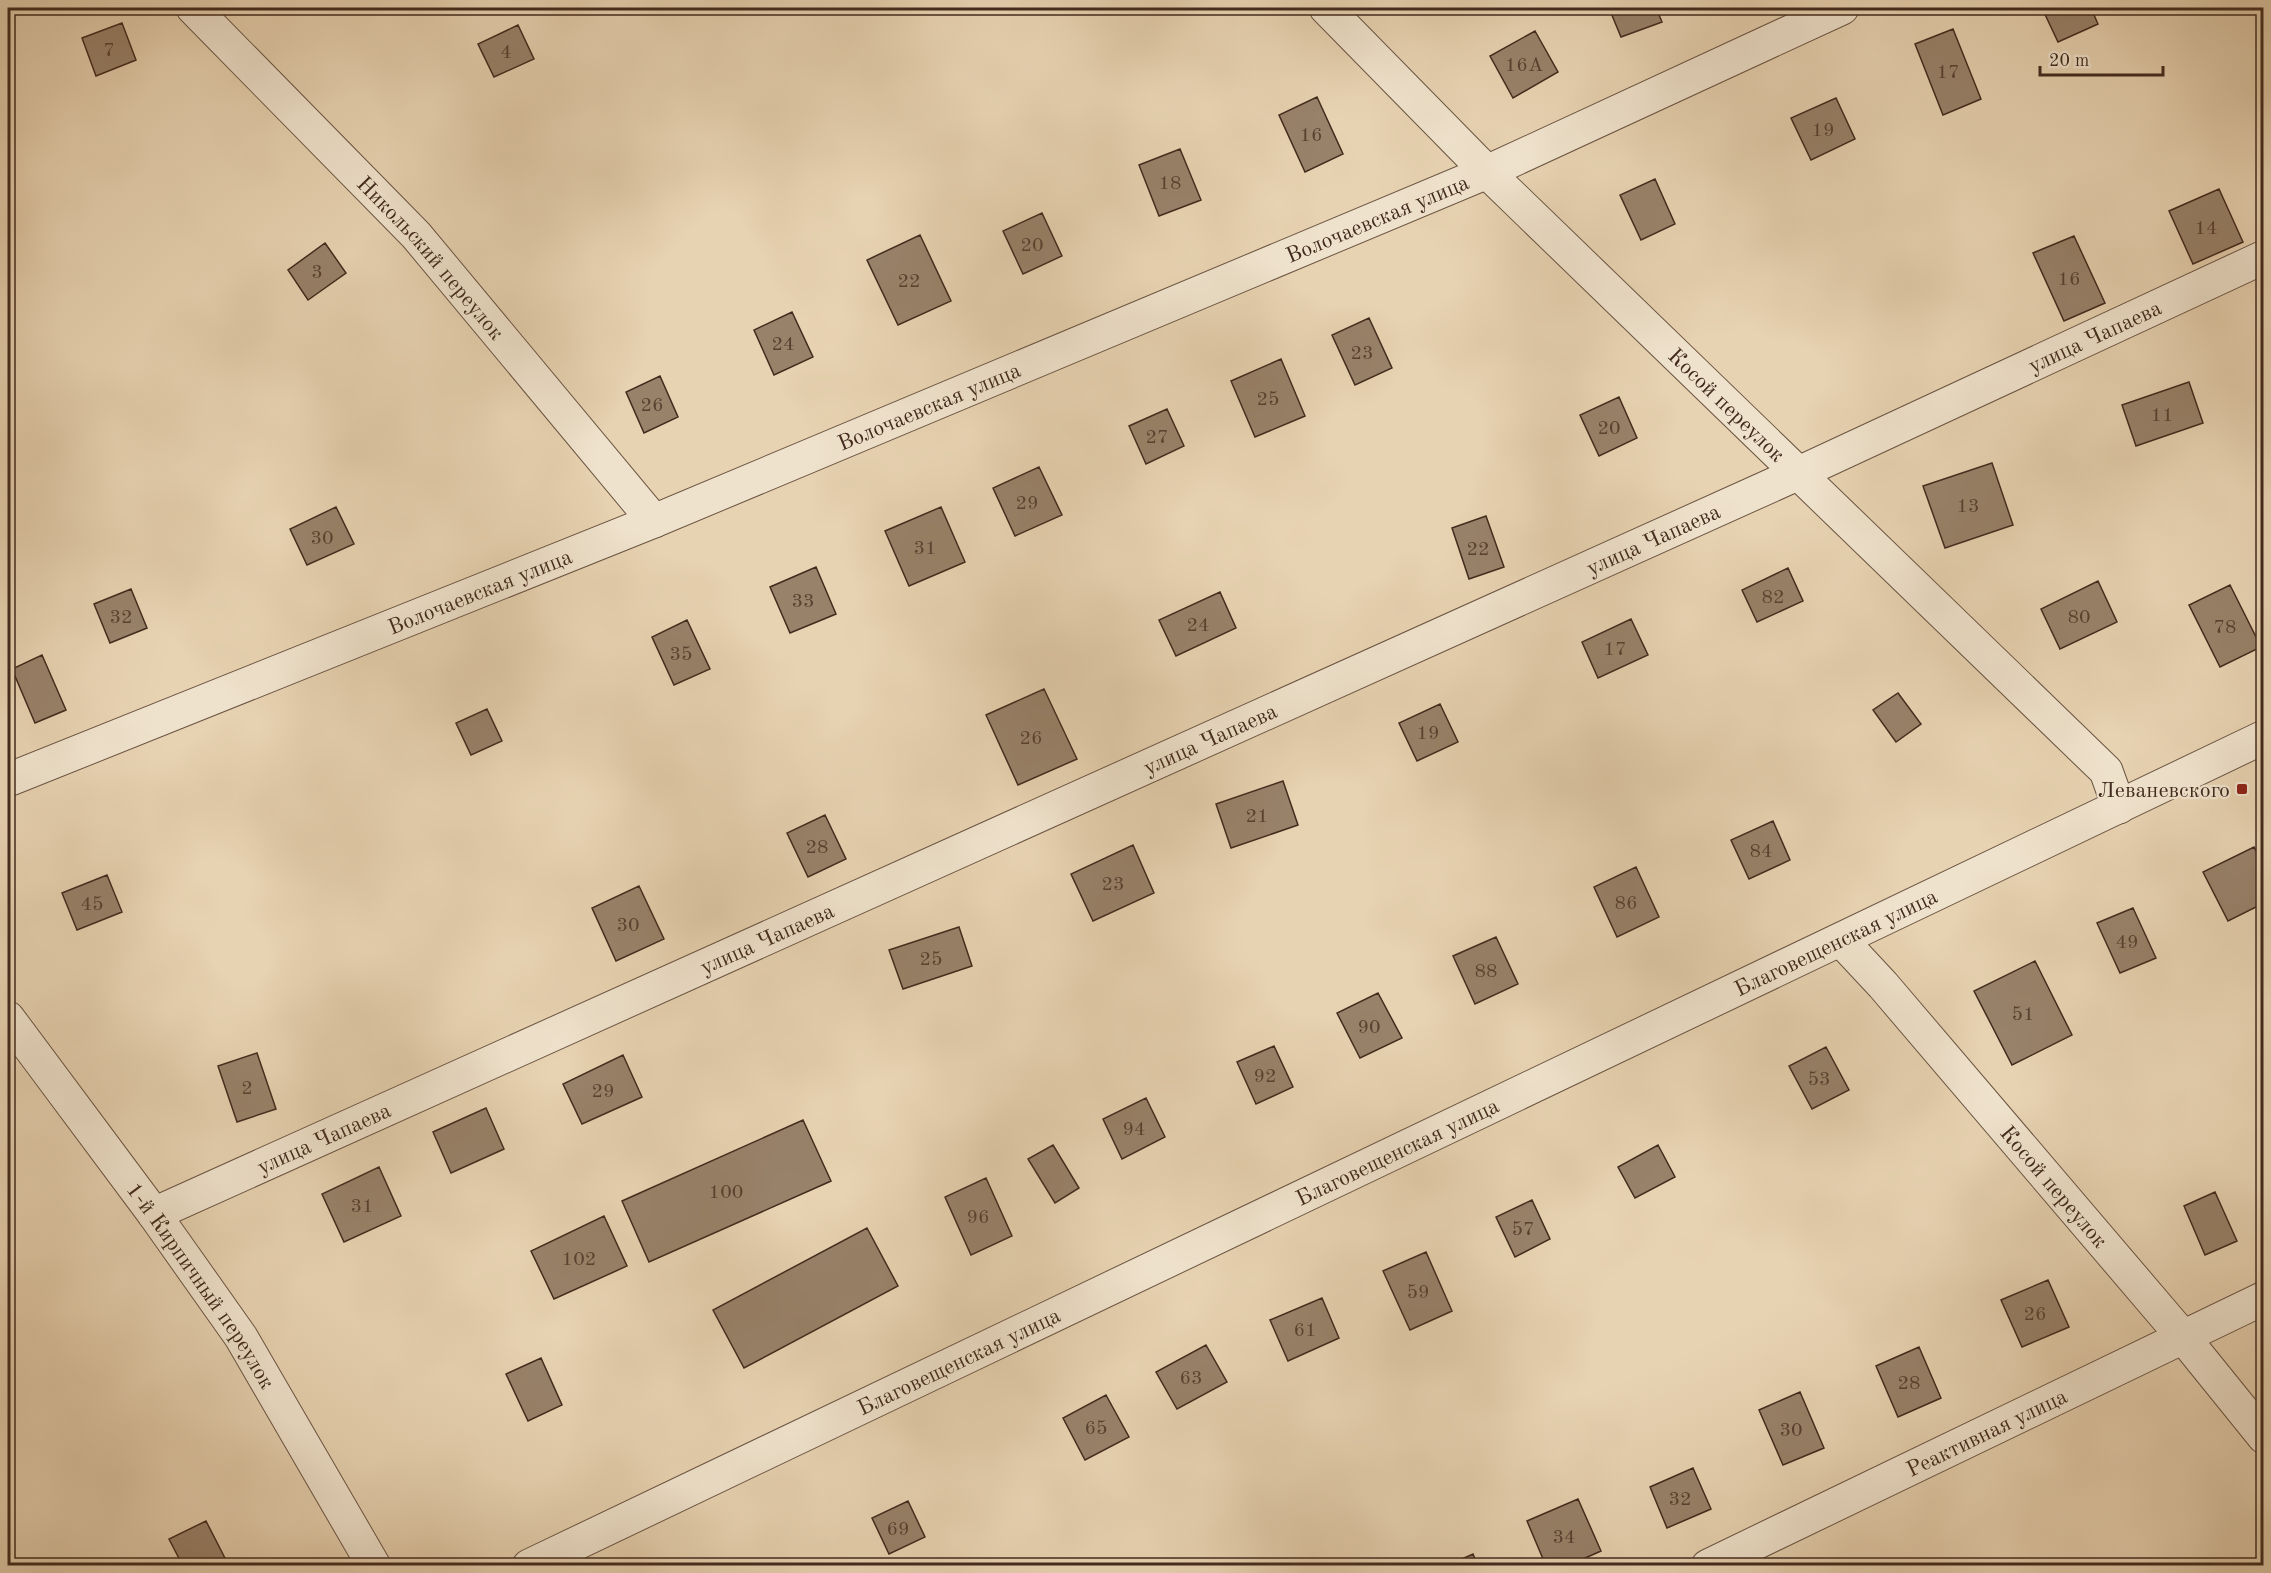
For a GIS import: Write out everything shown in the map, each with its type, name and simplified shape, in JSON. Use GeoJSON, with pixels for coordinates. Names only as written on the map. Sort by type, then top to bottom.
{"type":"FeatureCollection","features":[{"type":"Feature","properties":{"kind":"street","name":"Никольский переулок"},"geometry":{"type":"LineString","coordinates":[[192,8],[416,235],[654,521]]}},
{"type":"Feature","properties":{"kind":"street","name":"Косой переулок"},"geometry":{"type":"LineString","coordinates":[[1326,8],[1487,172],[2106,771],[2119,807]]}},
{"type":"Feature","properties":{"kind":"street","name":"Волочаевская улица"},"geometry":{"type":"LineString","coordinates":[[8,780],[654,521],[1487,172],[1842,8]]}},
{"type":"Feature","properties":{"kind":"street","name":"улица Чапаева"},"geometry":{"type":"LineString","coordinates":[[154,1214],[1799,473],[2264,257]]}},
{"type":"Feature","properties":{"kind":"street","name":"Благовещенская улица"},"geometry":{"type":"LineString","coordinates":[[528,1566],[2264,737]]}},
{"type":"Feature","properties":{"kind":"street","name":"Косой переулок"},"geometry":{"type":"LineString","coordinates":[[1841,940],[1883,985],[2184,1338],[2264,1437]]}},
{"type":"Feature","properties":{"kind":"street","name":"1-й Кирпичный переулок"},"geometry":{"type":"LineString","coordinates":[[8,1018],[242,1337],[374,1566]]}},
{"type":"Feature","properties":{"kind":"street","name":"Реактивная улица"},"geometry":{"type":"LineString","coordinates":[[1708,1566],[2264,1298]]}},
{"type":"Feature","properties":{"kind":"building"},"geometry":{"type":"Polygon","coordinates":[[[1609,8],[1656,8],[1662,22],[1621,37],[1609,8]]]}},
{"type":"Feature","properties":{"kind":"building"},"geometry":{"type":"Polygon","coordinates":[[[2042,8],[2091,8],[2098,24],[2058,42],[2042,8]]]}},
{"type":"Feature","properties":{"kind":"building"},"geometry":{"type":"Polygon","coordinates":[[[122,23],[136,60],[96,76],[82,38],[122,23]]]}},
{"type":"Feature","properties":{"kind":"building"},"geometry":{"type":"Polygon","coordinates":[[[518,25],[534,59],[494,77],[478,44],[518,25]]]}},
{"type":"Feature","properties":{"kind":"building"},"geometry":{"type":"Polygon","coordinates":[[[1953,29],[1981,99],[1943,115],[1915,44],[1953,29]]]}},
{"type":"Feature","properties":{"kind":"building"},"geometry":{"type":"Polygon","coordinates":[[[1535,31],[1558,72],[1513,98],[1490,56],[1535,31]]]}},
{"type":"Feature","properties":{"kind":"building"},"geometry":{"type":"Polygon","coordinates":[[[1317,97],[1343,154],[1305,172],[1279,115],[1317,97]]]}},
{"type":"Feature","properties":{"kind":"building"},"geometry":{"type":"Polygon","coordinates":[[[1836,98],[1855,139],[1811,160],[1791,118],[1836,98]]]}},
{"type":"Feature","properties":{"kind":"building"},"geometry":{"type":"Polygon","coordinates":[[[1180,149],[1201,200],[1159,216],[1139,165],[1180,149]]]}},
{"type":"Feature","properties":{"kind":"building"},"geometry":{"type":"Polygon","coordinates":[[[1655,179],[1675,224],[1641,240],[1620,195],[1655,179]]]}},
{"type":"Feature","properties":{"kind":"building"},"geometry":{"type":"Polygon","coordinates":[[[2219,189],[2243,242],[2193,264],[2169,211],[2219,189]]]}},
{"type":"Feature","properties":{"kind":"building"},"geometry":{"type":"Polygon","coordinates":[[[1042,213],[1062,256],[1023,274],[1003,231],[1042,213]]]}},
{"type":"Feature","properties":{"kind":"building"},"geometry":{"type":"Polygon","coordinates":[[[920,235],[951,301],[898,325],[867,260],[920,235]]]}},
{"type":"Feature","properties":{"kind":"building"},"geometry":{"type":"Polygon","coordinates":[[[2074,236],[2105,303],[2064,321],[2033,253],[2074,236]]]}},
{"type":"Feature","properties":{"kind":"building"},"geometry":{"type":"Polygon","coordinates":[[[325,243],[346,273],[308,300],[288,270],[325,243]]]}},
{"type":"Feature","properties":{"kind":"building"},"geometry":{"type":"Polygon","coordinates":[[[792,312],[813,357],[774,375],[754,330],[792,312]]]}},
{"type":"Feature","properties":{"kind":"building"},"geometry":{"type":"Polygon","coordinates":[[[1369,318],[1392,368],[1355,385],[1332,335],[1369,318]]]}},
{"type":"Feature","properties":{"kind":"building"},"geometry":{"type":"Polygon","coordinates":[[[1281,359],[1305,416],[1255,437],[1231,381],[1281,359]]]}},
{"type":"Feature","properties":{"kind":"building"},"geometry":{"type":"Polygon","coordinates":[[[660,376],[678,417],[644,433],[626,392],[660,376]]]}},
{"type":"Feature","properties":{"kind":"building"},"geometry":{"type":"Polygon","coordinates":[[[2189,382],[2203,423],[2136,446],[2122,405],[2189,382]]]}},
{"type":"Feature","properties":{"kind":"building"},"geometry":{"type":"Polygon","coordinates":[[[1619,397],[1637,438],[1599,456],[1580,415],[1619,397]]]}},
{"type":"Feature","properties":{"kind":"building"},"geometry":{"type":"Polygon","coordinates":[[[1167,409],[1184,446],[1146,464],[1129,426],[1167,409]]]}},
{"type":"Feature","properties":{"kind":"building"},"geometry":{"type":"Polygon","coordinates":[[[1992,463],[2013,525],[1945,548],[1923,486],[1992,463]]]}},
{"type":"Feature","properties":{"kind":"building"},"geometry":{"type":"Polygon","coordinates":[[[1039,467],[1062,515],[1015,536],[993,488],[1039,467]]]}},
{"type":"Feature","properties":{"kind":"building"},"geometry":{"type":"Polygon","coordinates":[[[336,507],[354,544],[307,565],[290,529],[336,507]]]}},
{"type":"Feature","properties":{"kind":"building"},"geometry":{"type":"Polygon","coordinates":[[[941,507],[965,562],[909,586],[885,531],[941,507]]]}},
{"type":"Feature","properties":{"kind":"building"},"geometry":{"type":"Polygon","coordinates":[[[1486,516],[1504,567],[1469,579],[1452,528],[1486,516]]]}},
{"type":"Feature","properties":{"kind":"building"},"geometry":{"type":"Polygon","coordinates":[[[816,567],[836,614],[790,633],[770,587],[816,567]]]}},
{"type":"Feature","properties":{"kind":"building"},"geometry":{"type":"Polygon","coordinates":[[[1788,568],[1803,601],[1757,622],[1742,590],[1788,568]]]}},
{"type":"Feature","properties":{"kind":"building"},"geometry":{"type":"Polygon","coordinates":[[[2098,581],[2117,622],[2060,649],[2041,609],[2098,581]]]}},
{"type":"Feature","properties":{"kind":"building"},"geometry":{"type":"Polygon","coordinates":[[[2230,585],[2261,647],[2220,667],[2189,605],[2230,585]]]}},
{"type":"Feature","properties":{"kind":"building"},"geometry":{"type":"Polygon","coordinates":[[[131,589],[147,628],[110,643],[94,604],[131,589]]]}},
{"type":"Feature","properties":{"kind":"building"},"geometry":{"type":"Polygon","coordinates":[[[1220,592],[1236,628],[1176,656],[1159,620],[1220,592]]]}},
{"type":"Feature","properties":{"kind":"building"},"geometry":{"type":"Polygon","coordinates":[[[1631,619],[1648,655],[1598,678],[1582,642],[1631,619]]]}},
{"type":"Feature","properties":{"kind":"building"},"geometry":{"type":"Polygon","coordinates":[[[687,620],[710,669],[674,685],[652,637],[687,620]]]}},
{"type":"Feature","properties":{"kind":"building"},"geometry":{"type":"Polygon","coordinates":[[[42,655],[66,710],[35,723],[12,669],[42,655]]]}},
{"type":"Feature","properties":{"kind":"building"},"geometry":{"type":"Polygon","coordinates":[[[1044,689],[1077,759],[1018,785],[986,715],[1044,689]]]}},
{"type":"Feature","properties":{"kind":"building"},"geometry":{"type":"Polygon","coordinates":[[[1898,693],[1921,724],[1896,742],[1873,710],[1898,693]]]}},
{"type":"Feature","properties":{"kind":"building"},"geometry":{"type":"Polygon","coordinates":[[[1440,704],[1458,742],[1417,761],[1399,723],[1440,704]]]}},
{"type":"Feature","properties":{"kind":"building"},"geometry":{"type":"Polygon","coordinates":[[[487,709],[502,741],[471,755],[456,723],[487,709]]]}},
{"type":"Feature","properties":{"kind":"building"},"geometry":{"type":"Polygon","coordinates":[[[1283,781],[1298,825],[1231,848],[1216,804],[1283,781]]]}},
{"type":"Feature","properties":{"kind":"building"},"geometry":{"type":"Polygon","coordinates":[[[825,815],[846,859],[808,877],[787,833],[825,815]]]}},
{"type":"Feature","properties":{"kind":"building"},"geometry":{"type":"Polygon","coordinates":[[[1773,821],[1790,860],[1749,879],[1731,840],[1773,821]]]}},
{"type":"Feature","properties":{"kind":"building"},"geometry":{"type":"Polygon","coordinates":[[[1133,845],[1154,893],[1093,921],[1071,874],[1133,845]]]}},
{"type":"Feature","properties":{"kind":"building"},"geometry":{"type":"Polygon","coordinates":[[[2254,847],[2264,867],[2264,903],[2228,921],[2203,872],[2254,847]]]}},
{"type":"Feature","properties":{"kind":"building"},"geometry":{"type":"Polygon","coordinates":[[[1636,867],[1659,917],[1617,937],[1594,887],[1636,867]]]}},
{"type":"Feature","properties":{"kind":"building"},"geometry":{"type":"Polygon","coordinates":[[[107,875],[122,912],[77,930],[62,893],[107,875]]]}},
{"type":"Feature","properties":{"kind":"building"},"geometry":{"type":"Polygon","coordinates":[[[639,886],[664,939],[616,961],[592,908],[639,886]]]}},
{"type":"Feature","properties":{"kind":"building"},"geometry":{"type":"Polygon","coordinates":[[[2133,908],[2156,958],[2120,973],[2097,923],[2133,908]]]}},
{"type":"Feature","properties":{"kind":"building"},"geometry":{"type":"Polygon","coordinates":[[[959,927],[972,966],[903,989],[889,950],[959,927]]]}},
{"type":"Feature","properties":{"kind":"building"},"geometry":{"type":"Polygon","coordinates":[[[1496,937],[1518,984],[1475,1004],[1453,956],[1496,937]]]}},
{"type":"Feature","properties":{"kind":"building"},"geometry":{"type":"Polygon","coordinates":[[[2035,961],[2072,1035],[2012,1065],[1974,991],[2035,961]]]}},
{"type":"Feature","properties":{"kind":"building"},"geometry":{"type":"Polygon","coordinates":[[[1378,993],[1402,1038],[1360,1058],[1337,1013],[1378,993]]]}},
{"type":"Feature","properties":{"kind":"building"},"geometry":{"type":"Polygon","coordinates":[[[1274,1046],[1293,1087],[1256,1104],[1237,1062],[1274,1046]]]}},
{"type":"Feature","properties":{"kind":"building"},"geometry":{"type":"Polygon","coordinates":[[[1826,1047],[1849,1090],[1812,1109],[1789,1066],[1826,1047]]]}},
{"type":"Feature","properties":{"kind":"building"},"geometry":{"type":"Polygon","coordinates":[[[257,1053],[276,1109],[237,1122],[218,1066],[257,1053]]]}},
{"type":"Feature","properties":{"kind":"building"},"geometry":{"type":"Polygon","coordinates":[[[623,1055],[642,1097],[582,1124],[563,1084],[623,1055]]]}},
{"type":"Feature","properties":{"kind":"building"},"geometry":{"type":"Polygon","coordinates":[[[1146,1098],[1165,1137],[1122,1159],[1103,1119],[1146,1098]]]}},
{"type":"Feature","properties":{"kind":"building"},"geometry":{"type":"Polygon","coordinates":[[[486,1108],[504,1149],[451,1173],[433,1132],[486,1108]]]}},
{"type":"Feature","properties":{"kind":"building"},"geometry":{"type":"Polygon","coordinates":[[[803,1120],[831,1181],[649,1262],[622,1201],[803,1120]]]}},
{"type":"Feature","properties":{"kind":"building"},"geometry":{"type":"Polygon","coordinates":[[[1053,1145],[1079,1188],[1055,1203],[1028,1159],[1053,1145]]]}},
{"type":"Feature","properties":{"kind":"building"},"geometry":{"type":"Polygon","coordinates":[[[1658,1145],[1675,1177],[1635,1198],[1618,1167],[1658,1145]]]}},
{"type":"Feature","properties":{"kind":"building"},"geometry":{"type":"Polygon","coordinates":[[[379,1167],[401,1216],[344,1242],[322,1194],[379,1167]]]}},
{"type":"Feature","properties":{"kind":"building"},"geometry":{"type":"Polygon","coordinates":[[[986,1178],[1012,1236],[971,1255],[945,1197],[986,1178]]]}},
{"type":"Feature","properties":{"kind":"building"},"geometry":{"type":"Polygon","coordinates":[[[2215,1192],[2237,1241],[2205,1255],[2184,1206],[2215,1192]]]}},
{"type":"Feature","properties":{"kind":"building"},"geometry":{"type":"Polygon","coordinates":[[[1532,1200],[1550,1239],[1515,1257],[1496,1217],[1532,1200]]]}},
{"type":"Feature","properties":{"kind":"building"},"geometry":{"type":"Polygon","coordinates":[[[604,1216],[627,1266],[554,1299],[531,1251],[604,1216]]]}},
{"type":"Feature","properties":{"kind":"building"},"geometry":{"type":"Polygon","coordinates":[[[867,1228],[898,1286],[744,1368],[713,1310],[867,1228]]]}},
{"type":"Feature","properties":{"kind":"building"},"geometry":{"type":"Polygon","coordinates":[[[1426,1252],[1452,1311],[1410,1330],[1383,1271],[1426,1252]]]}},
{"type":"Feature","properties":{"kind":"building"},"geometry":{"type":"Polygon","coordinates":[[[2048,1280],[2069,1327],[2022,1347],[2001,1300],[2048,1280]]]}},
{"type":"Feature","properties":{"kind":"building"},"geometry":{"type":"Polygon","coordinates":[[[1322,1298],[1339,1338],[1288,1361],[1270,1320],[1322,1298]]]}},
{"type":"Feature","properties":{"kind":"building"},"geometry":{"type":"Polygon","coordinates":[[[1206,1345],[1227,1382],[1177,1409],[1156,1372],[1206,1345]]]}},
{"type":"Feature","properties":{"kind":"building"},"geometry":{"type":"Polygon","coordinates":[[[1919,1347],[1941,1398],[1898,1417],[1876,1366],[1919,1347]]]}},
{"type":"Feature","properties":{"kind":"building"},"geometry":{"type":"Polygon","coordinates":[[[541,1358],[562,1405],[528,1421],[506,1374],[541,1358]]]}},
{"type":"Feature","properties":{"kind":"building"},"geometry":{"type":"Polygon","coordinates":[[[1800,1392],[1824,1448],[1783,1465],[1759,1410],[1800,1392]]]}},
{"type":"Feature","properties":{"kind":"building"},"geometry":{"type":"Polygon","coordinates":[[[1106,1395],[1129,1437],[1085,1460],[1063,1418],[1106,1395]]]}},
{"type":"Feature","properties":{"kind":"building"},"geometry":{"type":"Polygon","coordinates":[[[1693,1468],[1711,1509],[1667,1528],[1650,1487],[1693,1468]]]}},
{"type":"Feature","properties":{"kind":"building"},"geometry":{"type":"Polygon","coordinates":[[[1578,1499],[1601,1551],[1567,1566],[1546,1566],[1527,1521],[1578,1499]]]}},
{"type":"Feature","properties":{"kind":"building"},"geometry":{"type":"Polygon","coordinates":[[[908,1501],[925,1537],[889,1554],[872,1518],[908,1501]]]}},
{"type":"Feature","properties":{"kind":"building"},"geometry":{"type":"Polygon","coordinates":[[[206,1521],[229,1566],[183,1566],[169,1539],[206,1521]]]}},
{"type":"Feature","properties":{"kind":"building"},"geometry":{"type":"Polygon","coordinates":[[[1473,1554],[1478,1566],[1446,1566],[1473,1554]]]}},
{"type":"Feature","properties":{"kind":"place","name":"Леваневского"},"geometry":{"type":"Point","coordinates":[2242,789]}}]}
